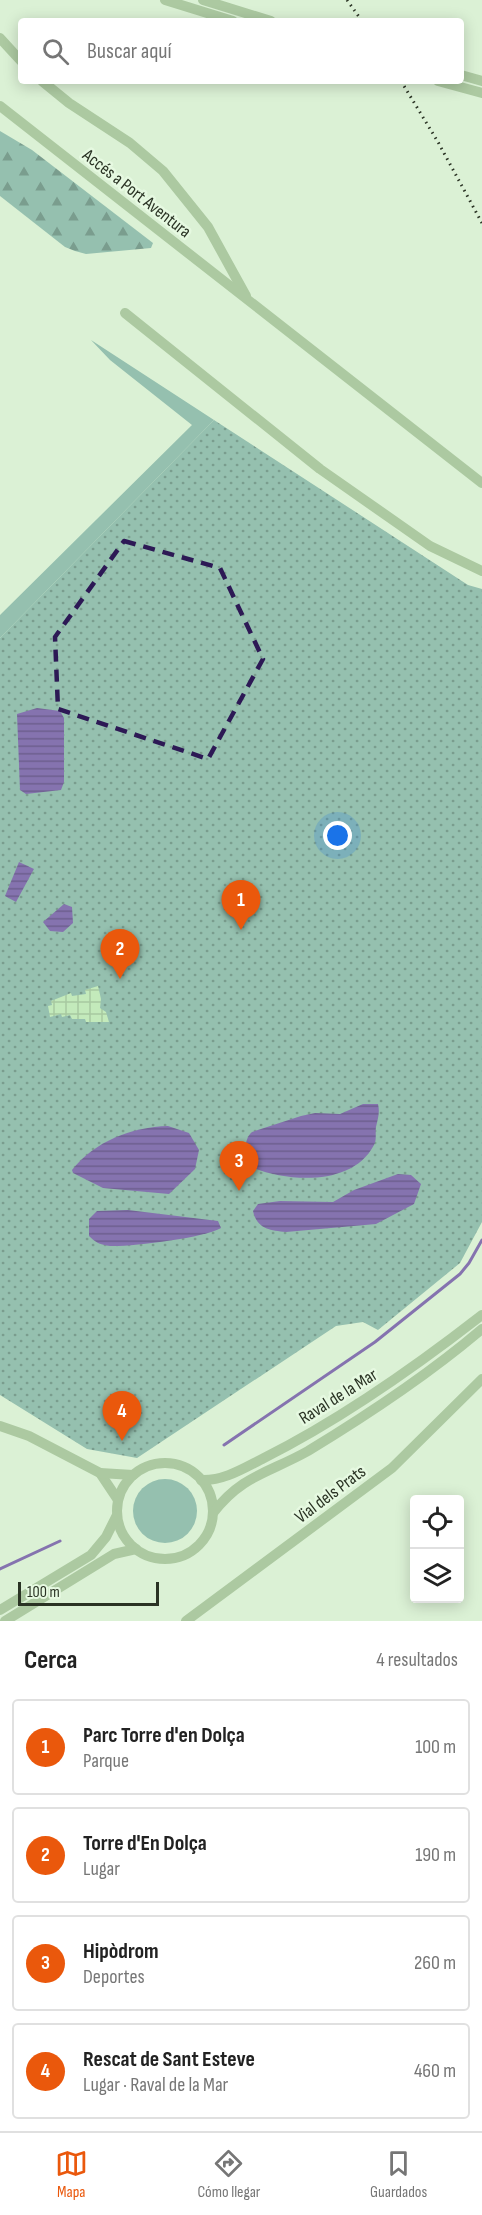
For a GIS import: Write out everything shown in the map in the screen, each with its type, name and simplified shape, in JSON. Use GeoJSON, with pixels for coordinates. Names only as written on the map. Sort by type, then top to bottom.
{"type":"FeatureCollection","features":[{"type":"Feature","properties":{"kind":"street"},"geometry":{"type":"LineString","coordinates":[[165,0],[223,18]]}},
{"type":"Feature","properties":{"kind":"street"},"geometry":{"type":"LineString","coordinates":[[203,0],[261,18]]}},
{"type":"Feature","properties":{"kind":"street"},"geometry":{"type":"LineString","coordinates":[[0,38],[18,58]]}},
{"type":"Feature","properties":{"kind":"street"},"geometry":{"type":"LineString","coordinates":[[464,76],[482,81]]}},
{"type":"Feature","properties":{"kind":"street","name":"Accés a Port Aventura"},"geometry":{"type":"LineString","coordinates":[[46,84],[69,103],[130,143],[163,171],[203,219],[240,288],[254,306]]}},
{"type":"Feature","properties":{"kind":"street"},"geometry":{"type":"LineString","coordinates":[[449,84],[482,93]]}},
{"type":"Feature","properties":{"kind":"street","name":"Accés a Port Aventura"},"geometry":{"type":"LineString","coordinates":[[0,106],[482,483]]}},
{"type":"Feature","properties":{"kind":"street"},"geometry":{"type":"LineString","coordinates":[[125,313],[320,469],[430,546],[482,571]]}},
{"type":"Feature","properties":{"kind":"street","name":"Raval de la Mar"},"geometry":{"type":"LineString","coordinates":[[201,1480],[226,1477],[297,1441],[371,1396],[482,1315]]}},
{"type":"Feature","properties":{"kind":"street","name":"Raval de la Mar"},"geometry":{"type":"LineString","coordinates":[[136,1549],[149,1557],[163,1559],[185,1555],[198,1546],[207,1534],[213,1513],[237,1486],[305,1452],[379,1406],[482,1329]]}},
{"type":"Feature","properties":{"kind":"street","name":"Vial dels Prats"},"geometry":{"type":"LineString","coordinates":[[186,1621],[392,1467],[482,1379]]}},
{"type":"Feature","properties":{"kind":"street"},"geometry":{"type":"LineString","coordinates":[[0,1426],[29,1436],[100,1473],[133,1475]]}},
{"type":"Feature","properties":{"kind":"street"},"geometry":{"type":"LineString","coordinates":[[0,1610],[91,1556],[106,1538],[117,1515],[118,1500],[133,1475],[149,1466],[168,1464],[186,1468],[201,1480],[208,1492],[213,1513]]}},
{"type":"Feature","properties":{"kind":"street"},"geometry":{"type":"LineString","coordinates":[[100,1473],[118,1500]]}},
{"type":"Feature","properties":{"kind":"street"},"geometry":{"type":"LineString","coordinates":[[117,1515],[125,1538],[136,1549]]}},
{"type":"Feature","properties":{"kind":"street"},"geometry":{"type":"LineString","coordinates":[[5,1621],[114,1554],[136,1549]]}},
{"type":"Feature","properties":{"kind":"highlighted area"},"geometry":{"type":"Polygon","coordinates":[[[124,541],[220,568],[263,659],[208,759],[58,709],[55,637],[124,541]]]}},
{"type":"Feature","properties":{"kind":"green space"},"geometry":{"type":"Polygon","coordinates":[[[0,131],[32,150],[153,243],[151,248],[86,254],[65,247],[0,196],[0,131]]]}},
{"type":"Feature","properties":{"kind":"green space"},"geometry":{"type":"Polygon","coordinates":[[[91,340],[214,420],[0,638],[0,615],[192,425],[110,360],[91,340]]]}},
{"type":"Feature","properties":{"kind":"green space"},"geometry":{"type":"Polygon","coordinates":[[[214,420],[468,585],[482,589],[482,1222],[460,1263],[378,1330],[363,1322],[336,1326],[137,1458],[87,1449],[0,1395],[0,638],[214,420]]]}},
{"type":"Feature","properties":{"kind":"green space"},"geometry":{"type":"Polygon","coordinates":[[[165,1479],[183,1484],[188,1488],[192,1493],[197,1511],[192,1529],[188,1534],[183,1538],[165,1543],[147,1538],[142,1534],[138,1529],[133,1511],[138,1493],[142,1488],[147,1484],[165,1479]]]}},
{"type":"Feature","properties":{"kind":"shaded area"},"geometry":{"type":"Polygon","coordinates":[[[37,708],[60,711],[64,718],[64,782],[61,790],[26,794],[20,790],[17,714],[37,708]]]}},
{"type":"Feature","properties":{"kind":"shaded area"},"geometry":{"type":"Polygon","coordinates":[[[19,862],[34,869],[16,902],[5,896],[19,862]]]}},
{"type":"Feature","properties":{"kind":"shaded area"},"geometry":{"type":"Polygon","coordinates":[[[64,904],[72,907],[73,923],[63,932],[50,931],[43,922],[64,904]]]}},
{"type":"Feature","properties":{"kind":"shaded area"},"geometry":{"type":"Polygon","coordinates":[[[98,986],[101,999],[100,1008],[106,1012],[109,1022],[86,1022],[85,1019],[72,1019],[70,1015],[62,1017],[61,1014],[50,1017],[48,1006],[52,1005],[51,1001],[71,993],[72,996],[86,994],[85,990],[98,986]]]}},
{"type":"Feature","properties":{"kind":"shaded area"},"geometry":{"type":"Polygon","coordinates":[[[363,1104],[378,1104],[375,1141],[364,1159],[351,1168],[335,1174],[300,1178],[282,1176],[251,1167],[246,1153],[246,1144],[252,1132],[315,1113],[340,1114],[363,1104]]]}},
{"type":"Feature","properties":{"kind":"shaded area"},"geometry":{"type":"Polygon","coordinates":[[[168,1126],[189,1133],[199,1150],[195,1169],[169,1194],[103,1188],[73,1173],[72,1170],[81,1160],[115,1138],[141,1129],[168,1126]]]}},
{"type":"Feature","properties":{"kind":"shaded area"},"geometry":{"type":"Polygon","coordinates":[[[398,1174],[411,1175],[421,1184],[414,1204],[376,1224],[286,1232],[265,1228],[258,1222],[253,1211],[258,1204],[280,1201],[333,1202],[354,1190],[398,1174]]]}},
{"type":"Feature","properties":{"kind":"shaded area"},"geometry":{"type":"Polygon","coordinates":[[[128,1210],[218,1221],[221,1228],[184,1238],[120,1246],[101,1244],[89,1236],[89,1219],[97,1211],[128,1210]]]}},
{"type":"Feature","properties":{"kind":"waterway"},"geometry":{"type":"LineString","coordinates":[[224,1445],[375,1342],[460,1274],[482,1240]]}},
{"type":"Feature","properties":{"kind":"waterway"},"geometry":{"type":"LineString","coordinates":[[0,1569],[60,1541]]}},
{"type":"Feature","properties":{"kind":"railway"},"geometry":{"type":"LineString","coordinates":[[347,0],[360,18]]}},
{"type":"Feature","properties":{"kind":"railway"},"geometry":{"type":"LineString","coordinates":[[403,84],[438,142],[482,223]]}},
{"type":"Feature","properties":{"kind":"place","name":"Parc Torre d'en Dolça"},"geometry":{"type":"Point","coordinates":[241,930]}},
{"type":"Feature","properties":{"kind":"place","name":"Torre d'En Dolça"},"geometry":{"type":"Point","coordinates":[120,979]}},
{"type":"Feature","properties":{"kind":"place","name":"Hipòdrom"},"geometry":{"type":"Point","coordinates":[239,1191]}},
{"type":"Feature","properties":{"kind":"place","name":"Rescat de Sant Esteve"},"geometry":{"type":"Point","coordinates":[122,1441]}}]}
